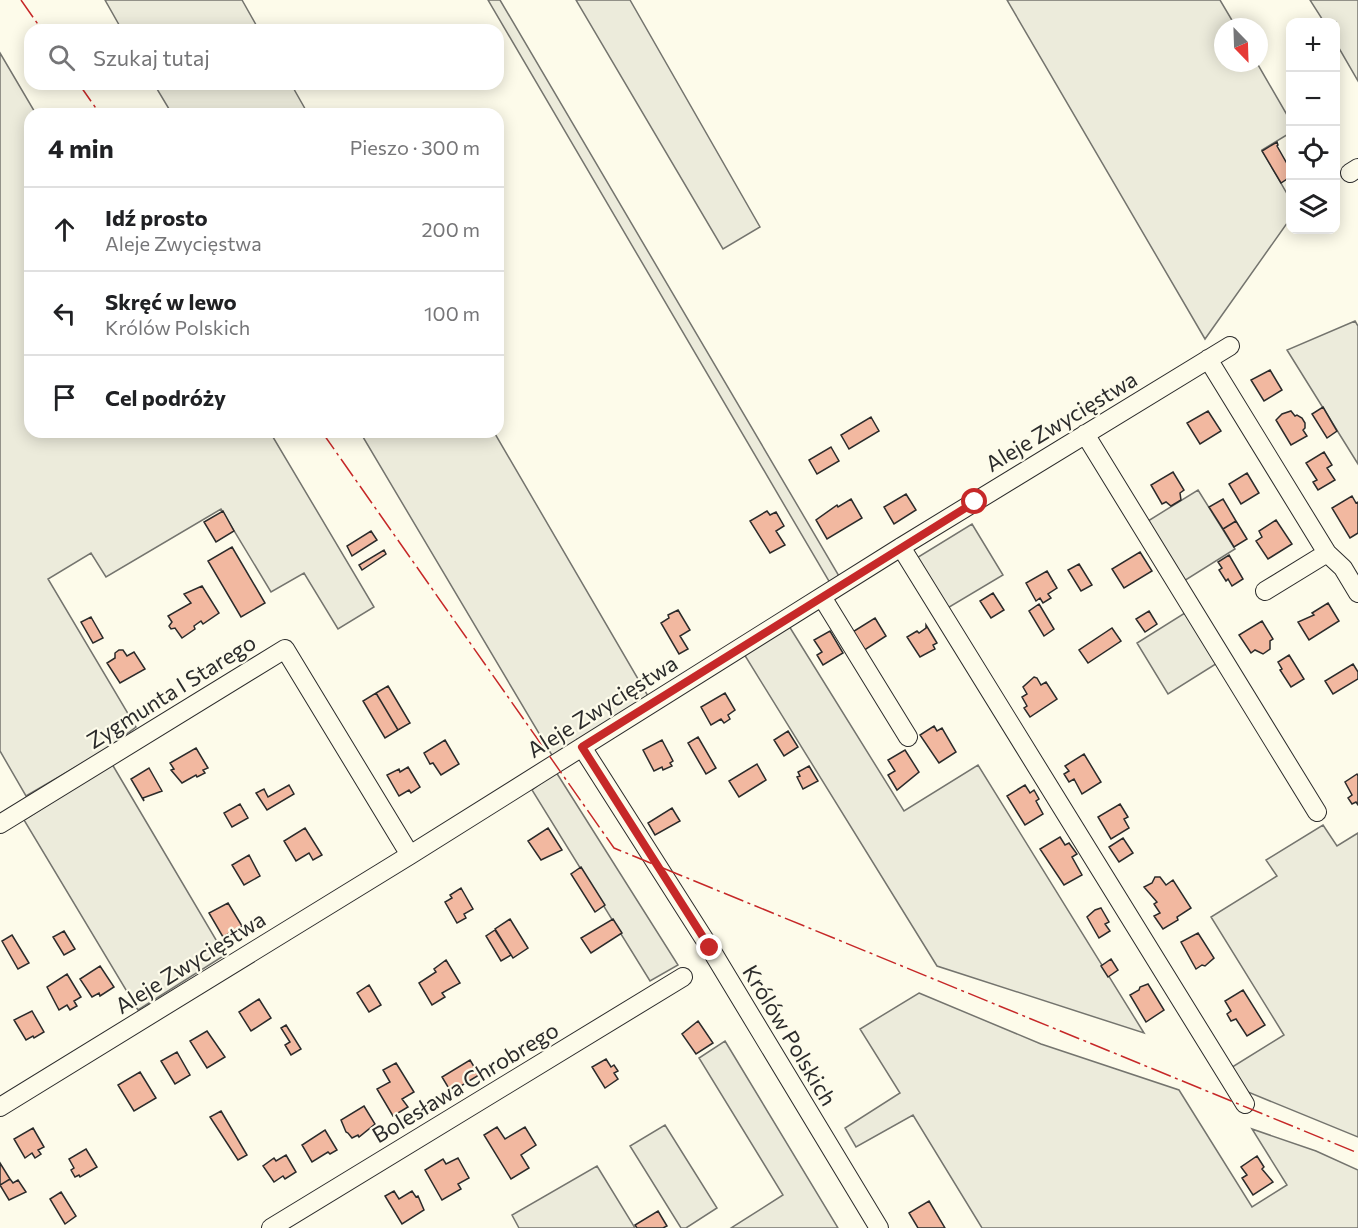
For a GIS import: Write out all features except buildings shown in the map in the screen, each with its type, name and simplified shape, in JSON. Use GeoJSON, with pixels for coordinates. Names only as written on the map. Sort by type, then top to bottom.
{"type":"FeatureCollection","features":[{"type":"Feature","properties":{"kind":"street","name":"Aleje Zwycięstwa"},"geometry":{"type":"LineString","coordinates":[[0,1107],[1230,345]]}},
{"type":"Feature","properties":{"kind":"street"},"geometry":{"type":"LineString","coordinates":[[1208,359],[1327,553],[1343,568],[1358,593]]}},
{"type":"Feature","properties":{"kind":"street"},"geometry":{"type":"LineString","coordinates":[[1085,434],[1317,812]]}},
{"type":"Feature","properties":{"kind":"street"},"geometry":{"type":"LineString","coordinates":[[901,548],[1245,1104]]}},
{"type":"Feature","properties":{"kind":"street"},"geometry":{"type":"LineString","coordinates":[[1265,591],[1327,553]]}},
{"type":"Feature","properties":{"kind":"street"},"geometry":{"type":"LineString","coordinates":[[822,597],[908,737]]}},
{"type":"Feature","properties":{"kind":"street","name":"Zygmunta I Starego"},"geometry":{"type":"LineString","coordinates":[[0,824],[285,650],[410,855]]}},
{"type":"Feature","properties":{"kind":"street","name":"Królów Polskich"},"geometry":{"type":"LineString","coordinates":[[582,747],[710,948],[879,1228]]}},
{"type":"Feature","properties":{"kind":"street","name":"Bolesława Chrobrego"},"geometry":{"type":"LineString","coordinates":[[272,1228],[683,977]]}},
{"type":"Feature","properties":{"kind":"shaded area"},"geometry":{"type":"Polygon","coordinates":[[[105,0],[242,0],[256,24],[119,24],[105,0]]]}},
{"type":"Feature","properties":{"kind":"shaded area"},"geometry":{"type":"Polygon","coordinates":[[[488,0],[500,0],[839,576],[830,583],[504,24],[488,0]]]}},
{"type":"Feature","properties":{"kind":"shaded area"},"geometry":{"type":"Polygon","coordinates":[[[576,0],[630,0],[760,227],[723,249],[576,0]]]}},
{"type":"Feature","properties":{"kind":"shaded area"},"geometry":{"type":"Polygon","coordinates":[[[1007,0],[1220,0],[1231,18],[1214,18],[1214,72],[1262,72],[1286,113],[1286,135],[1262,150],[1286,192],[1286,225],[1205,339],[1007,0]]]}},
{"type":"Feature","properties":{"kind":"shaded area"},"geometry":{"type":"Polygon","coordinates":[[[1310,0],[1358,0],[1358,81],[1340,50],[1340,18],[1321,18],[1310,0]]]}},
{"type":"Feature","properties":{"kind":"shaded area"},"geometry":{"type":"Polygon","coordinates":[[[0,53],[32,108],[24,108],[24,438],[274,438],[374,607],[338,629],[304,573],[271,592],[221,509],[106,577],[91,553],[48,579],[136,727],[105,750],[26,796],[0,751],[0,53]]]}},
{"type":"Feature","properties":{"kind":"shaded area"},"geometry":{"type":"Polygon","coordinates":[[[158,90],[294,90],[305,108],[168,108],[158,90]]]}},
{"type":"Feature","properties":{"kind":"shaded area"},"geometry":{"type":"Polygon","coordinates":[[[1355,321],[1358,326],[1358,464],[1287,350],[1355,321]]]}},
{"type":"Feature","properties":{"kind":"shaded area"},"geometry":{"type":"Polygon","coordinates":[[[364,438],[498,438],[648,696],[553,757],[364,438]]]}},
{"type":"Feature","properties":{"kind":"shaded area"},"geometry":{"type":"Polygon","coordinates":[[[1198,490],[1235,549],[1184,581],[1148,521],[1198,490]]]}},
{"type":"Feature","properties":{"kind":"shaded area"},"geometry":{"type":"Polygon","coordinates":[[[972,524],[1003,575],[946,609],[915,559],[972,524]]]}},
{"type":"Feature","properties":{"kind":"shaded area"},"geometry":{"type":"Polygon","coordinates":[[[1188,611],[1219,662],[1168,694],[1137,643],[1188,611]]]}},
{"type":"Feature","properties":{"kind":"shaded area"},"geometry":{"type":"Polygon","coordinates":[[[789,626],[904,811],[978,765],[1144,1033],[937,966],[744,654],[789,626]]]}},
{"type":"Feature","properties":{"kind":"shaded area"},"geometry":{"type":"Polygon","coordinates":[[[112,764],[225,955],[138,1010],[24,820],[112,764]]]}},
{"type":"Feature","properties":{"kind":"shaded area"},"geometry":{"type":"Polygon","coordinates":[[[556,772],[678,965],[650,981],[532,790],[556,772]]]}},
{"type":"Feature","properties":{"kind":"shaded area"},"geometry":{"type":"Polygon","coordinates":[[[1323,825],[1337,846],[1358,833],[1358,1137],[1243,1090],[1229,1069],[1284,1035],[1211,917],[1277,876],[1266,860],[1323,825]]]}},
{"type":"Feature","properties":{"kind":"shaded area"},"geometry":{"type":"Polygon","coordinates":[[[919,993],[1041,1044],[1179,1090],[1252,1207],[1287,1185],[1252,1129],[1316,1151],[1358,1170],[1358,1228],[982,1228],[913,1115],[856,1147],[845,1128],[900,1093],[860,1029],[919,993]]]}},
{"type":"Feature","properties":{"kind":"shaded area"},"geometry":{"type":"Polygon","coordinates":[[[725,1041],[838,1228],[731,1228],[783,1195],[699,1058],[725,1041]]]}},
{"type":"Feature","properties":{"kind":"shaded area"},"geometry":{"type":"Polygon","coordinates":[[[665,1125],[717,1208],[686,1228],[681,1228],[630,1146],[665,1125]]]}},
{"type":"Feature","properties":{"kind":"shaded area"},"geometry":{"type":"Polygon","coordinates":[[[597,1166],[635,1228],[519,1228],[512,1215],[597,1166]]]}},
{"type":"Feature","properties":{"kind":"power"},"geometry":{"type":"LineString","coordinates":[[21,0],[38,24]]}},
{"type":"Feature","properties":{"kind":"power"},"geometry":{"type":"LineString","coordinates":[[83,90],[96,108]]}},
{"type":"Feature","properties":{"kind":"power"},"geometry":{"type":"LineString","coordinates":[[326,438],[614,848],[1358,1153]]}},
{"type":"Feature","properties":{"kind":"route"},"geometry":{"type":"LineString","coordinates":[[710,948],[582,747],[975,502]]}}]}
